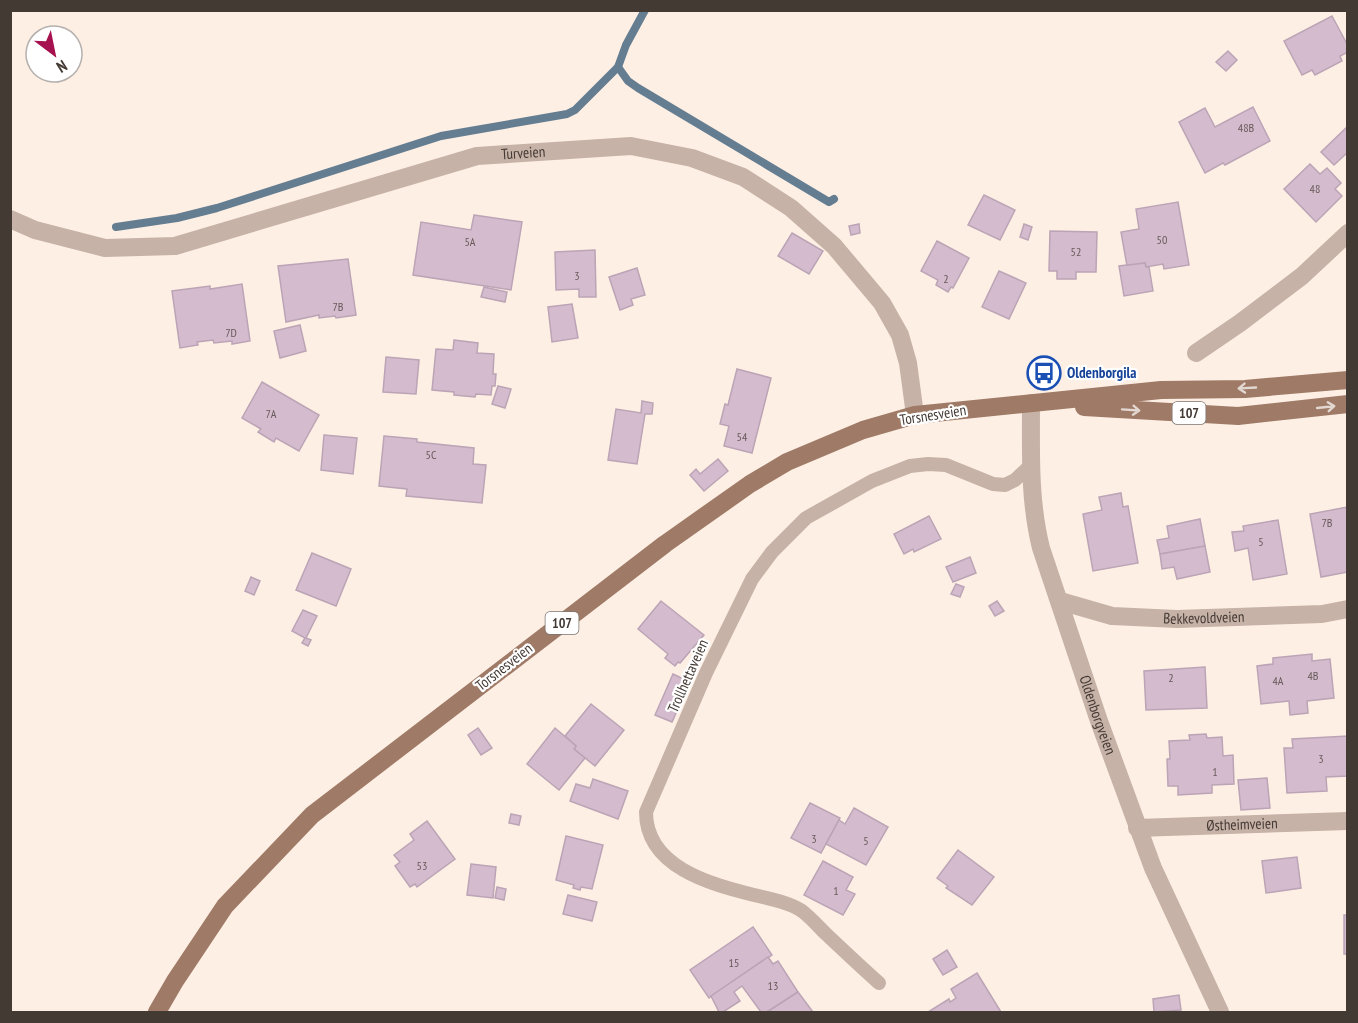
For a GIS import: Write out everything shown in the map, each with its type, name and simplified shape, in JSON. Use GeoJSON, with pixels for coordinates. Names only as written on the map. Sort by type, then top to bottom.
{"type":"FeatureCollection","features":[{"type":"Feature","properties":{"kind":"main road","name":"Torsnesveien"},"geometry":{"type":"LineString","coordinates":[[157,1012],[225,906],[312,815],[665,544],[750,484],[787,462],[863,430],[915,415],[1161,390],[1245,389],[1347,380]]}},
{"type":"Feature","properties":{"kind":"main road","name":"Torsnesveien"},"geometry":{"type":"LineString","coordinates":[[1031,403],[1238,416],[1347,404]]}},
{"type":"Feature","properties":{"kind":"street","name":"Turveien"},"geometry":{"type":"LineString","coordinates":[[10,219],[35,230],[105,248],[175,246],[477,156],[631,146],[692,158],[743,177],[790,208],[834,246],[882,303],[900,335],[908,363],[915,415]]}},
{"type":"Feature","properties":{"kind":"street"},"geometry":{"type":"LineString","coordinates":[[1196,353],[1302,276],[1347,233]]}},
{"type":"Feature","properties":{"kind":"street","name":"Oldenborgveien"},"geometry":{"type":"LineString","coordinates":[[1031,403],[1034,520],[1041,548],[1137,828],[1153,868],[1220,1012]]}},
{"type":"Feature","properties":{"kind":"street","name":"Bekkevoldveien"},"geometry":{"type":"LineString","coordinates":[[1060,602],[1112,615],[1177,619],[1322,614],[1347,609]]}},
{"type":"Feature","properties":{"kind":"street","name":"Østheimveien"},"geometry":{"type":"LineString","coordinates":[[1137,828],[1347,821]]}},
{"type":"Feature","properties":{"kind":"lane","name":"Trollhettaveien"},"geometry":{"type":"LineString","coordinates":[[879,983],[802,911],[785,903],[705,880],[676,867],[651,838],[646,824],[646,812],[706,673],[752,579],[772,552],[806,518],[872,480],[910,466],[946,465],[993,484],[1005,485],[1015,480],[1031,465]]}},
{"type":"Feature","properties":{"kind":"building"},"geometry":{"type":"Polygon","coordinates":[[[1332,16],[1348,46],[1348,52],[1340,56],[1342,61],[1315,75],[1312,70],[1302,75],[1284,41],[1332,16]]]}},
{"type":"Feature","properties":{"kind":"building"},"geometry":{"type":"Polygon","coordinates":[[[1228,51],[1237,60],[1226,71],[1216,62],[1228,51]]]}},
{"type":"Feature","properties":{"kind":"building"},"geometry":{"type":"Polygon","coordinates":[[[1253,107],[1270,141],[1205,173],[1179,122],[1205,108],[1215,127],[1253,107]]]}},
{"type":"Feature","properties":{"kind":"building"},"geometry":{"type":"Polygon","coordinates":[[[1348,126],[1348,152],[1334,165],[1321,152],[1348,126]]]}},
{"type":"Feature","properties":{"kind":"building"},"geometry":{"type":"Polygon","coordinates":[[[1310,164],[1320,174],[1327,168],[1341,183],[1335,189],[1342,196],[1316,222],[1284,189],[1310,164]]]}},
{"type":"Feature","properties":{"kind":"building"},"geometry":{"type":"Polygon","coordinates":[[[984,195],[1015,210],[1000,240],[968,225],[984,195]]]}},
{"type":"Feature","properties":{"kind":"building"},"geometry":{"type":"Polygon","coordinates":[[[1178,202],[1189,265],[1164,269],[1163,264],[1146,267],[1145,263],[1127,266],[1121,232],[1139,229],[1136,209],[1178,202]]]}},
{"type":"Feature","properties":{"kind":"building"},"geometry":{"type":"Polygon","coordinates":[[[474,215],[522,222],[511,290],[413,275],[421,222],[471,230],[474,215]]]}},
{"type":"Feature","properties":{"kind":"building"},"geometry":{"type":"Polygon","coordinates":[[[859,224],[860,233],[851,235],[849,226],[859,224]]]}},
{"type":"Feature","properties":{"kind":"building"},"geometry":{"type":"Polygon","coordinates":[[[1024,224],[1032,227],[1028,240],[1020,237],[1024,224]]]}},
{"type":"Feature","properties":{"kind":"building"},"geometry":{"type":"Polygon","coordinates":[[[1050,231],[1097,232],[1096,272],[1076,272],[1076,279],[1057,279],[1057,271],[1049,271],[1050,231]]]}},
{"type":"Feature","properties":{"kind":"building"},"geometry":{"type":"Polygon","coordinates":[[[792,233],[823,251],[809,274],[778,256],[792,233]]]}},
{"type":"Feature","properties":{"kind":"building"},"geometry":{"type":"Polygon","coordinates":[[[937,241],[969,258],[953,288],[951,287],[948,292],[936,285],[938,280],[921,271],[937,241]]]}},
{"type":"Feature","properties":{"kind":"building"},"geometry":{"type":"Polygon","coordinates":[[[595,250],[596,297],[579,297],[579,289],[556,290],[555,252],[595,250]]]}},
{"type":"Feature","properties":{"kind":"building"},"geometry":{"type":"Polygon","coordinates":[[[348,259],[356,315],[319,318],[319,315],[286,322],[278,266],[348,259]]]}},
{"type":"Feature","properties":{"kind":"building"},"geometry":{"type":"Polygon","coordinates":[[[1145,263],[1146,267],[1149,267],[1153,291],[1124,296],[1119,266],[1145,263]]]}},
{"type":"Feature","properties":{"kind":"building"},"geometry":{"type":"Polygon","coordinates":[[[637,268],[645,295],[631,299],[633,305],[620,310],[609,277],[637,268]]]}},
{"type":"Feature","properties":{"kind":"building"},"geometry":{"type":"Polygon","coordinates":[[[999,271],[1026,283],[1009,319],[982,307],[999,271]]]}},
{"type":"Feature","properties":{"kind":"building"},"geometry":{"type":"Polygon","coordinates":[[[242,284],[250,341],[232,344],[232,341],[214,343],[213,340],[197,342],[198,345],[180,348],[172,291],[242,284]]]}},
{"type":"Feature","properties":{"kind":"building"},"geometry":{"type":"Polygon","coordinates":[[[484,287],[507,292],[505,302],[481,297],[484,287]]]}},
{"type":"Feature","properties":{"kind":"building"},"geometry":{"type":"Polygon","coordinates":[[[572,304],[578,338],[552,342],[548,307],[572,304]]]}},
{"type":"Feature","properties":{"kind":"building"},"geometry":{"type":"Polygon","coordinates":[[[300,325],[306,351],[280,358],[274,331],[300,325]]]}},
{"type":"Feature","properties":{"kind":"building"},"geometry":{"type":"Polygon","coordinates":[[[454,340],[478,343],[477,353],[494,354],[493,374],[496,374],[495,386],[492,386],[491,395],[476,394],[475,397],[432,390],[436,349],[453,350],[454,340]]]}},
{"type":"Feature","properties":{"kind":"building"},"geometry":{"type":"Polygon","coordinates":[[[386,357],[419,360],[416,394],[383,392],[386,357]]]}},
{"type":"Feature","properties":{"kind":"building"},"geometry":{"type":"Polygon","coordinates":[[[737,369],[771,378],[752,453],[724,446],[729,426],[720,424],[725,404],[728,405],[737,369]]]}},
{"type":"Feature","properties":{"kind":"building"},"geometry":{"type":"Polygon","coordinates":[[[262,382],[319,415],[299,451],[276,438],[274,442],[258,432],[261,429],[242,418],[262,382]]]}},
{"type":"Feature","properties":{"kind":"building"},"geometry":{"type":"Polygon","coordinates":[[[498,386],[511,389],[505,408],[492,404],[498,386]]]}},
{"type":"Feature","properties":{"kind":"building"},"geometry":{"type":"Polygon","coordinates":[[[642,401],[653,403],[652,414],[645,414],[637,464],[608,460],[616,409],[641,413],[642,401]]]}},
{"type":"Feature","properties":{"kind":"building"},"geometry":{"type":"Polygon","coordinates":[[[324,435],[357,438],[353,474],[321,470],[324,435]]]}},
{"type":"Feature","properties":{"kind":"building"},"geometry":{"type":"Polygon","coordinates":[[[384,436],[474,448],[473,464],[486,465],[482,503],[406,496],[407,489],[379,486],[384,436]]]}},
{"type":"Feature","properties":{"kind":"building"},"geometry":{"type":"Polygon","coordinates":[[[718,459],[728,471],[704,491],[690,475],[696,469],[700,474],[718,459]]]}},
{"type":"Feature","properties":{"kind":"building"},"geometry":{"type":"Polygon","coordinates":[[[1121,493],[1123,507],[1128,506],[1138,563],[1093,571],[1083,514],[1102,510],[1099,497],[1121,493]]]}},
{"type":"Feature","properties":{"kind":"building"},"geometry":{"type":"Polygon","coordinates":[[[1348,507],[1348,572],[1321,577],[1310,514],[1348,507]]]}},
{"type":"Feature","properties":{"kind":"building"},"geometry":{"type":"Polygon","coordinates":[[[929,516],[941,539],[914,552],[913,549],[904,554],[894,534],[929,516]]]}},
{"type":"Feature","properties":{"kind":"building"},"geometry":{"type":"Polygon","coordinates":[[[1200,519],[1205,546],[1160,554],[1157,540],[1169,538],[1167,526],[1200,519]]]}},
{"type":"Feature","properties":{"kind":"building"},"geometry":{"type":"Polygon","coordinates":[[[1278,520],[1287,574],[1253,580],[1248,548],[1235,551],[1232,532],[1244,531],[1243,526],[1278,520]]]}},
{"type":"Feature","properties":{"kind":"building"},"geometry":{"type":"Polygon","coordinates":[[[1205,546],[1210,572],[1177,579],[1174,567],[1162,569],[1160,554],[1205,546]]]}},
{"type":"Feature","properties":{"kind":"building"},"geometry":{"type":"Polygon","coordinates":[[[312,553],[351,569],[336,606],[296,590],[312,553]]]}},
{"type":"Feature","properties":{"kind":"building"},"geometry":{"type":"Polygon","coordinates":[[[970,557],[976,573],[953,582],[946,567],[970,557]]]}},
{"type":"Feature","properties":{"kind":"building"},"geometry":{"type":"Polygon","coordinates":[[[251,577],[260,581],[254,595],[245,591],[251,577]]]}},
{"type":"Feature","properties":{"kind":"building"},"geometry":{"type":"Polygon","coordinates":[[[956,584],[964,587],[960,597],[951,594],[956,584]]]}},
{"type":"Feature","properties":{"kind":"building"},"geometry":{"type":"Polygon","coordinates":[[[661,601],[704,635],[675,666],[665,658],[668,654],[638,629],[661,601]]]}},
{"type":"Feature","properties":{"kind":"building"},"geometry":{"type":"Polygon","coordinates":[[[997,601],[1004,611],[995,616],[989,606],[997,601]]]}},
{"type":"Feature","properties":{"kind":"building"},"geometry":{"type":"Polygon","coordinates":[[[303,610],[317,616],[306,638],[311,640],[308,646],[302,643],[305,638],[292,631],[303,610]]]}},
{"type":"Feature","properties":{"kind":"building"},"geometry":{"type":"Polygon","coordinates":[[[1312,654],[1312,661],[1330,659],[1334,698],[1307,701],[1308,713],[1290,715],[1289,701],[1261,704],[1257,666],[1273,664],[1273,658],[1312,654]]]}},
{"type":"Feature","properties":{"kind":"building"},"geometry":{"type":"Polygon","coordinates":[[[1205,667],[1207,708],[1146,710],[1144,671],[1205,667]]]}},
{"type":"Feature","properties":{"kind":"building"},"geometry":{"type":"Polygon","coordinates":[[[673,674],[690,682],[672,722],[655,715],[673,674]]]}},
{"type":"Feature","properties":{"kind":"building"},"geometry":{"type":"Polygon","coordinates":[[[591,704],[624,730],[595,766],[574,749],[576,746],[565,736],[591,704]]]}},
{"type":"Feature","properties":{"kind":"building"},"geometry":{"type":"Polygon","coordinates":[[[478,728],[492,748],[481,755],[468,735],[478,728]]]}},
{"type":"Feature","properties":{"kind":"building"},"geometry":{"type":"Polygon","coordinates":[[[555,728],[576,746],[574,749],[585,758],[559,790],[527,764],[555,728]]]}},
{"type":"Feature","properties":{"kind":"building"},"geometry":{"type":"Polygon","coordinates":[[[1206,734],[1207,738],[1222,737],[1223,756],[1233,755],[1234,784],[1212,785],[1212,793],[1178,795],[1178,786],[1168,786],[1169,741],[1190,740],[1189,735],[1206,734]]]}},
{"type":"Feature","properties":{"kind":"building"},"geometry":{"type":"Polygon","coordinates":[[[1348,736],[1348,776],[1326,777],[1327,791],[1287,793],[1284,748],[1293,748],[1292,739],[1348,736]]]}},
{"type":"Feature","properties":{"kind":"building"},"geometry":{"type":"Polygon","coordinates":[[[1267,778],[1270,808],[1241,810],[1238,780],[1267,778]]]}},
{"type":"Feature","properties":{"kind":"building"},"geometry":{"type":"Polygon","coordinates":[[[593,779],[628,791],[618,819],[570,801],[576,784],[590,788],[593,779]]]}},
{"type":"Feature","properties":{"kind":"building"},"geometry":{"type":"Polygon","coordinates":[[[810,803],[840,818],[821,853],[791,838],[810,803]]]}},
{"type":"Feature","properties":{"kind":"building"},"geometry":{"type":"Polygon","coordinates":[[[854,808],[888,827],[866,865],[826,844],[839,820],[845,824],[854,808]]]}},
{"type":"Feature","properties":{"kind":"building"},"geometry":{"type":"Polygon","coordinates":[[[511,814],[521,816],[519,825],[509,823],[511,814]]]}},
{"type":"Feature","properties":{"kind":"building"},"geometry":{"type":"Polygon","coordinates":[[[427,821],[455,859],[417,887],[415,884],[410,887],[395,866],[400,862],[394,855],[414,840],[410,834],[427,821]]]}},
{"type":"Feature","properties":{"kind":"building"},"geometry":{"type":"Polygon","coordinates":[[[566,836],[603,845],[592,889],[581,887],[580,890],[573,888],[574,885],[556,880],[566,836]]]}},
{"type":"Feature","properties":{"kind":"building"},"geometry":{"type":"Polygon","coordinates":[[[958,850],[994,877],[972,905],[946,888],[948,886],[937,878],[958,850]]]}},
{"type":"Feature","properties":{"kind":"building"},"geometry":{"type":"Polygon","coordinates":[[[1297,857],[1301,888],[1266,893],[1262,861],[1297,857]]]}},
{"type":"Feature","properties":{"kind":"building"},"geometry":{"type":"Polygon","coordinates":[[[823,861],[853,877],[846,890],[855,894],[843,915],[804,895],[823,861]]]}},
{"type":"Feature","properties":{"kind":"building"},"geometry":{"type":"Polygon","coordinates":[[[471,864],[496,867],[493,898],[467,895],[471,864]]]}},
{"type":"Feature","properties":{"kind":"building"},"geometry":{"type":"Polygon","coordinates":[[[497,887],[506,889],[504,900],[495,898],[497,887]]]}},
{"type":"Feature","properties":{"kind":"building"},"geometry":{"type":"Polygon","coordinates":[[[568,895],[597,902],[592,921],[563,914],[568,895]]]}},
{"type":"Feature","properties":{"kind":"building"},"geometry":{"type":"Polygon","coordinates":[[[1344,915],[1348,915],[1348,954],[1344,954],[1344,915]]]}},
{"type":"Feature","properties":{"kind":"building"},"geometry":{"type":"Polygon","coordinates":[[[753,927],[772,955],[709,998],[690,970],[753,927]]]}},
{"type":"Feature","properties":{"kind":"building"},"geometry":{"type":"Polygon","coordinates":[[[947,950],[957,967],[943,975],[933,959],[947,950]]]}},
{"type":"Feature","properties":{"kind":"building"},"geometry":{"type":"Polygon","coordinates":[[[768,957],[773,964],[778,961],[798,992],[767,1012],[761,1012],[742,986],[734,992],[740,1001],[723,1012],[719,1012],[711,996],[768,957]]]}},
{"type":"Feature","properties":{"kind":"building"},"geometry":{"type":"Polygon","coordinates":[[[977,973],[1001,1012],[928,1012],[949,999],[950,1002],[956,998],[951,989],[977,973]]]}},
{"type":"Feature","properties":{"kind":"building"},"geometry":{"type":"Polygon","coordinates":[[[798,992],[813,1012],[767,1012],[798,992]]]}},
{"type":"Feature","properties":{"kind":"building"},"geometry":{"type":"Polygon","coordinates":[[[1179,995],[1181,1010],[1154,1012],[1153,999],[1179,995]]]}},
{"type":"Feature","properties":{"kind":"waterway"},"geometry":{"type":"LineString","coordinates":[[116,227],[177,218],[217,208],[441,136],[567,114],[575,110],[618,67],[626,45],[645,10]]}},
{"type":"Feature","properties":{"kind":"waterway"},"geometry":{"type":"LineString","coordinates":[[618,67],[628,81],[638,88],[829,202],[834,199]]}},
{"type":"Feature","properties":{"kind":"place","name":"Oldenborgila"},"geometry":{"type":"Point","coordinates":[1044,373]}}]}
